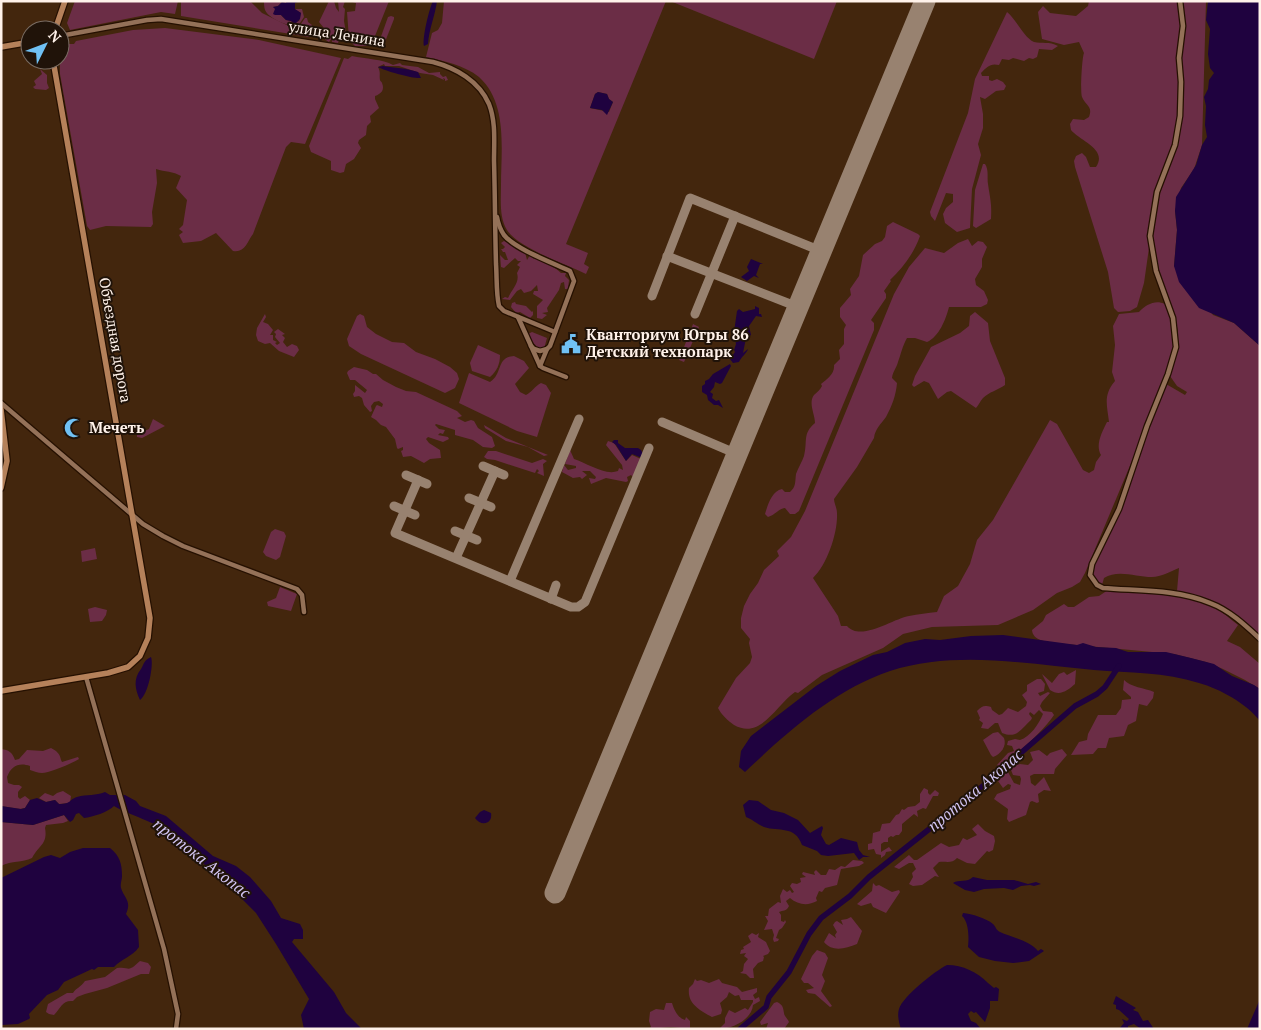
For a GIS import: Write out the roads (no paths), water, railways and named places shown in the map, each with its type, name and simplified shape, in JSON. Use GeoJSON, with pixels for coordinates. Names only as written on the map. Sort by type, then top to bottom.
{"type":"FeatureCollection","features":[{"type":"Feature","properties":{"kind":"main road"},"geometry":{"type":"LineString","coordinates":[[58,20],[65,1]]}},
{"type":"Feature","properties":{"kind":"main road"},"geometry":{"type":"LineString","coordinates":[[1,47],[20,44]]}},
{"type":"Feature","properties":{"kind":"main road","name":"Объездная дорога"},"geometry":{"type":"LineString","coordinates":[[1,691],[119,671],[128,667],[140,656],[146,646],[149,632],[150,618],[133,514],[55,70]]}},
{"type":"Feature","properties":{"kind":"main road"},"geometry":{"type":"LineString","coordinates":[[1,408],[7,462],[1,488]]}},
{"type":"Feature","properties":{"kind":"street"},"geometry":{"type":"LineString","coordinates":[[1180,1],[1183,26],[1179,58],[1181,82],[1180,116],[1175,145],[1157,192],[1150,236],[1156,271],[1173,318],[1176,347],[1118,509],[1092,564],[1090,575],[1097,585],[1103,588],[1177,594],[1211,603],[1233,616],[1260,639]]}},
{"type":"Feature","properties":{"kind":"street","name":"улица Ленина"},"geometry":{"type":"LineString","coordinates":[[70,34],[161,19],[433,62],[449,67],[473,82],[489,106],[494,135],[495,238],[499,306],[504,311],[518,317]]}},
{"type":"Feature","properties":{"kind":"street"},"geometry":{"type":"LineString","coordinates":[[495,210],[504,234],[520,247],[571,273],[573,283],[540,366]]}},
{"type":"Feature","properties":{"kind":"street"},"geometry":{"type":"LineString","coordinates":[[495,238],[504,234]]}},
{"type":"Feature","properties":{"kind":"street"},"geometry":{"type":"LineString","coordinates":[[518,317],[555,332]]}},
{"type":"Feature","properties":{"kind":"street"},"geometry":{"type":"LineString","coordinates":[[518,317],[540,366],[566,377]]}},
{"type":"Feature","properties":{"kind":"street"},"geometry":{"type":"LineString","coordinates":[[531,346],[538,351],[547,349]]}},
{"type":"Feature","properties":{"kind":"street"},"geometry":{"type":"LineString","coordinates":[[1,403],[152,530],[183,546],[297,588],[302,595],[304,612]]}},
{"type":"Feature","properties":{"kind":"street"},"geometry":{"type":"LineString","coordinates":[[86,677],[164,949],[178,1014],[176,1029]]}},
{"type":"Feature","properties":{"kind":"water"},"geometry":{"type":"Polygon","coordinates":[[[287,1],[301,1],[295,3],[295,9],[301,13],[300,19],[295,24],[286,20],[281,15],[273,14],[275,9],[273,7],[287,1]]]}},
{"type":"Feature","properties":{"kind":"water"},"geometry":{"type":"Polygon","coordinates":[[[433,1],[437,1],[436,7],[428,44],[424,46],[426,24],[433,1]]]}},
{"type":"Feature","properties":{"kind":"water"},"geometry":{"type":"Polygon","coordinates":[[[1208,1],[1260,1],[1260,346],[1234,323],[1199,308],[1179,282],[1174,266],[1177,230],[1176,197],[1196,165],[1202,145],[1207,137],[1204,97],[1208,89],[1209,80],[1214,73],[1210,68],[1208,54],[1210,29],[1206,20],[1208,1]]]}},
{"type":"Feature","properties":{"kind":"water"},"geometry":{"type":"Polygon","coordinates":[[[383,66],[418,72],[421,78],[387,71],[378,67],[383,66]]]}},
{"type":"Feature","properties":{"kind":"water"},"geometry":{"type":"Polygon","coordinates":[[[598,92],[607,94],[613,102],[607,115],[602,110],[590,108],[595,94],[598,92]]]}},
{"type":"Feature","properties":{"kind":"water"},"geometry":{"type":"Polygon","coordinates":[[[751,259],[763,264],[760,264],[756,275],[759,278],[754,276],[747,281],[741,277],[749,271],[747,267],[751,259]]]}},
{"type":"Feature","properties":{"kind":"water"},"geometry":{"type":"Polygon","coordinates":[[[755,306],[759,308],[759,314],[762,317],[756,316],[749,326],[751,335],[746,338],[743,353],[748,349],[739,362],[733,363],[730,359],[735,352],[734,332],[737,311],[739,309],[743,312],[755,309],[755,306]]]}},
{"type":"Feature","properties":{"kind":"water"},"geometry":{"type":"Polygon","coordinates":[[[730,364],[731,366],[722,383],[715,382],[710,392],[713,394],[712,398],[716,401],[719,400],[723,408],[714,405],[708,400],[707,395],[702,392],[702,386],[713,374],[730,364]]]}},
{"type":"Feature","properties":{"kind":"water"},"geometry":{"type":"Polygon","coordinates":[[[618,440],[618,443],[625,448],[638,448],[643,454],[642,458],[632,454],[626,461],[612,442],[618,440]]]}},
{"type":"Feature","properties":{"kind":"water"},"geometry":{"type":"Polygon","coordinates":[[[1003,635],[1077,645],[1083,643],[1096,647],[1116,648],[1128,652],[1166,652],[1214,664],[1232,676],[1260,689],[1260,721],[1248,708],[1224,693],[1186,679],[992,660],[940,661],[890,671],[850,689],[795,727],[745,772],[739,767],[741,751],[751,736],[816,686],[840,671],[873,655],[887,652],[905,643],[925,639],[940,640],[971,636],[1003,635]]]}},
{"type":"Feature","properties":{"kind":"water"},"geometry":{"type":"Polygon","coordinates":[[[151,657],[150,680],[146,692],[140,700],[136,688],[136,680],[146,661],[151,657]]]}},
{"type":"Feature","properties":{"kind":"water"},"geometry":{"type":"Polygon","coordinates":[[[105,792],[110,795],[125,795],[136,801],[140,806],[166,816],[213,856],[236,866],[250,877],[271,901],[281,918],[300,924],[303,930],[303,939],[294,939],[292,942],[334,992],[346,1013],[362,1029],[304,1029],[301,1015],[309,999],[256,913],[225,882],[163,829],[114,806],[104,812],[84,818],[79,813],[76,814],[70,822],[64,815],[33,825],[1,822],[1,806],[21,809],[25,808],[30,800],[37,798],[46,802],[55,800],[59,804],[63,804],[77,797],[105,792]]]}},
{"type":"Feature","properties":{"kind":"water"},"geometry":{"type":"Polygon","coordinates":[[[749,800],[758,801],[771,810],[784,813],[798,820],[810,833],[822,826],[821,835],[826,844],[829,845],[841,838],[857,842],[859,850],[863,855],[870,857],[863,857],[859,860],[854,853],[821,855],[817,851],[802,845],[795,834],[786,830],[764,827],[746,817],[743,805],[749,800]]]}},
{"type":"Feature","properties":{"kind":"water"},"geometry":{"type":"Polygon","coordinates":[[[484,810],[491,813],[491,817],[488,822],[480,823],[475,818],[484,810]]]}},
{"type":"Feature","properties":{"kind":"water"},"geometry":{"type":"Polygon","coordinates":[[[83,848],[110,848],[120,860],[122,868],[121,888],[128,903],[126,914],[138,930],[139,947],[114,967],[98,967],[64,982],[58,990],[47,995],[29,1014],[29,1019],[18,1024],[1,1025],[1,878],[44,857],[51,855],[60,858],[70,852],[83,848]]]}},
{"type":"Feature","properties":{"kind":"water"},"geometry":{"type":"Polygon","coordinates":[[[973,877],[987,880],[1014,880],[1028,884],[1036,882],[1041,884],[1021,886],[1013,890],[1004,888],[984,889],[974,892],[965,890],[953,883],[973,877]]]}},
{"type":"Feature","properties":{"kind":"water"},"geometry":{"type":"Polygon","coordinates":[[[963,913],[987,920],[1000,932],[1026,942],[1038,951],[1041,949],[1044,951],[1029,961],[1013,963],[979,957],[968,947],[968,930],[962,916],[963,913]]]}},
{"type":"Feature","properties":{"kind":"water"},"geometry":{"type":"Polygon","coordinates":[[[947,965],[959,966],[969,970],[994,988],[999,989],[998,1001],[990,1001],[990,1008],[985,1022],[976,1012],[971,1011],[968,1014],[971,1021],[976,1023],[981,1029],[901,1029],[898,1014],[906,997],[920,984],[947,965]]]}},
{"type":"Feature","properties":{"kind":"water"},"geometry":{"type":"Polygon","coordinates":[[[1116,996],[1136,1008],[1133,1010],[1138,1012],[1143,1021],[1148,1020],[1154,1029],[1141,1029],[1134,1024],[1128,1026],[1128,1029],[1119,1029],[1124,1023],[1122,1019],[1127,1021],[1129,1019],[1116,1009],[1116,1005],[1113,1004],[1116,996]]]}},
{"type":"Feature","properties":{"kind":"water"},"geometry":{"type":"Polygon","coordinates":[[[1260,999],[1260,1029],[1247,1029],[1260,999]]]}},
{"type":"Feature","properties":{"kind":"waterway","name":"протока Акопас"},"geometry":{"type":"LineString","coordinates":[[740,1029],[766,1007],[769,997],[789,972],[809,934],[821,918],[977,791],[1075,706],[1097,694],[1105,687],[1119,666]]}},
{"type":"Feature","properties":{"kind":"place","name":"Кванториум Югры 86 Детский технопарк"},"geometry":{"type":"Point","coordinates":[571,344]}},
{"type":"Feature","properties":{"kind":"place","name":"Мечеть"},"geometry":{"type":"Point","coordinates":[74,428]}}]}
